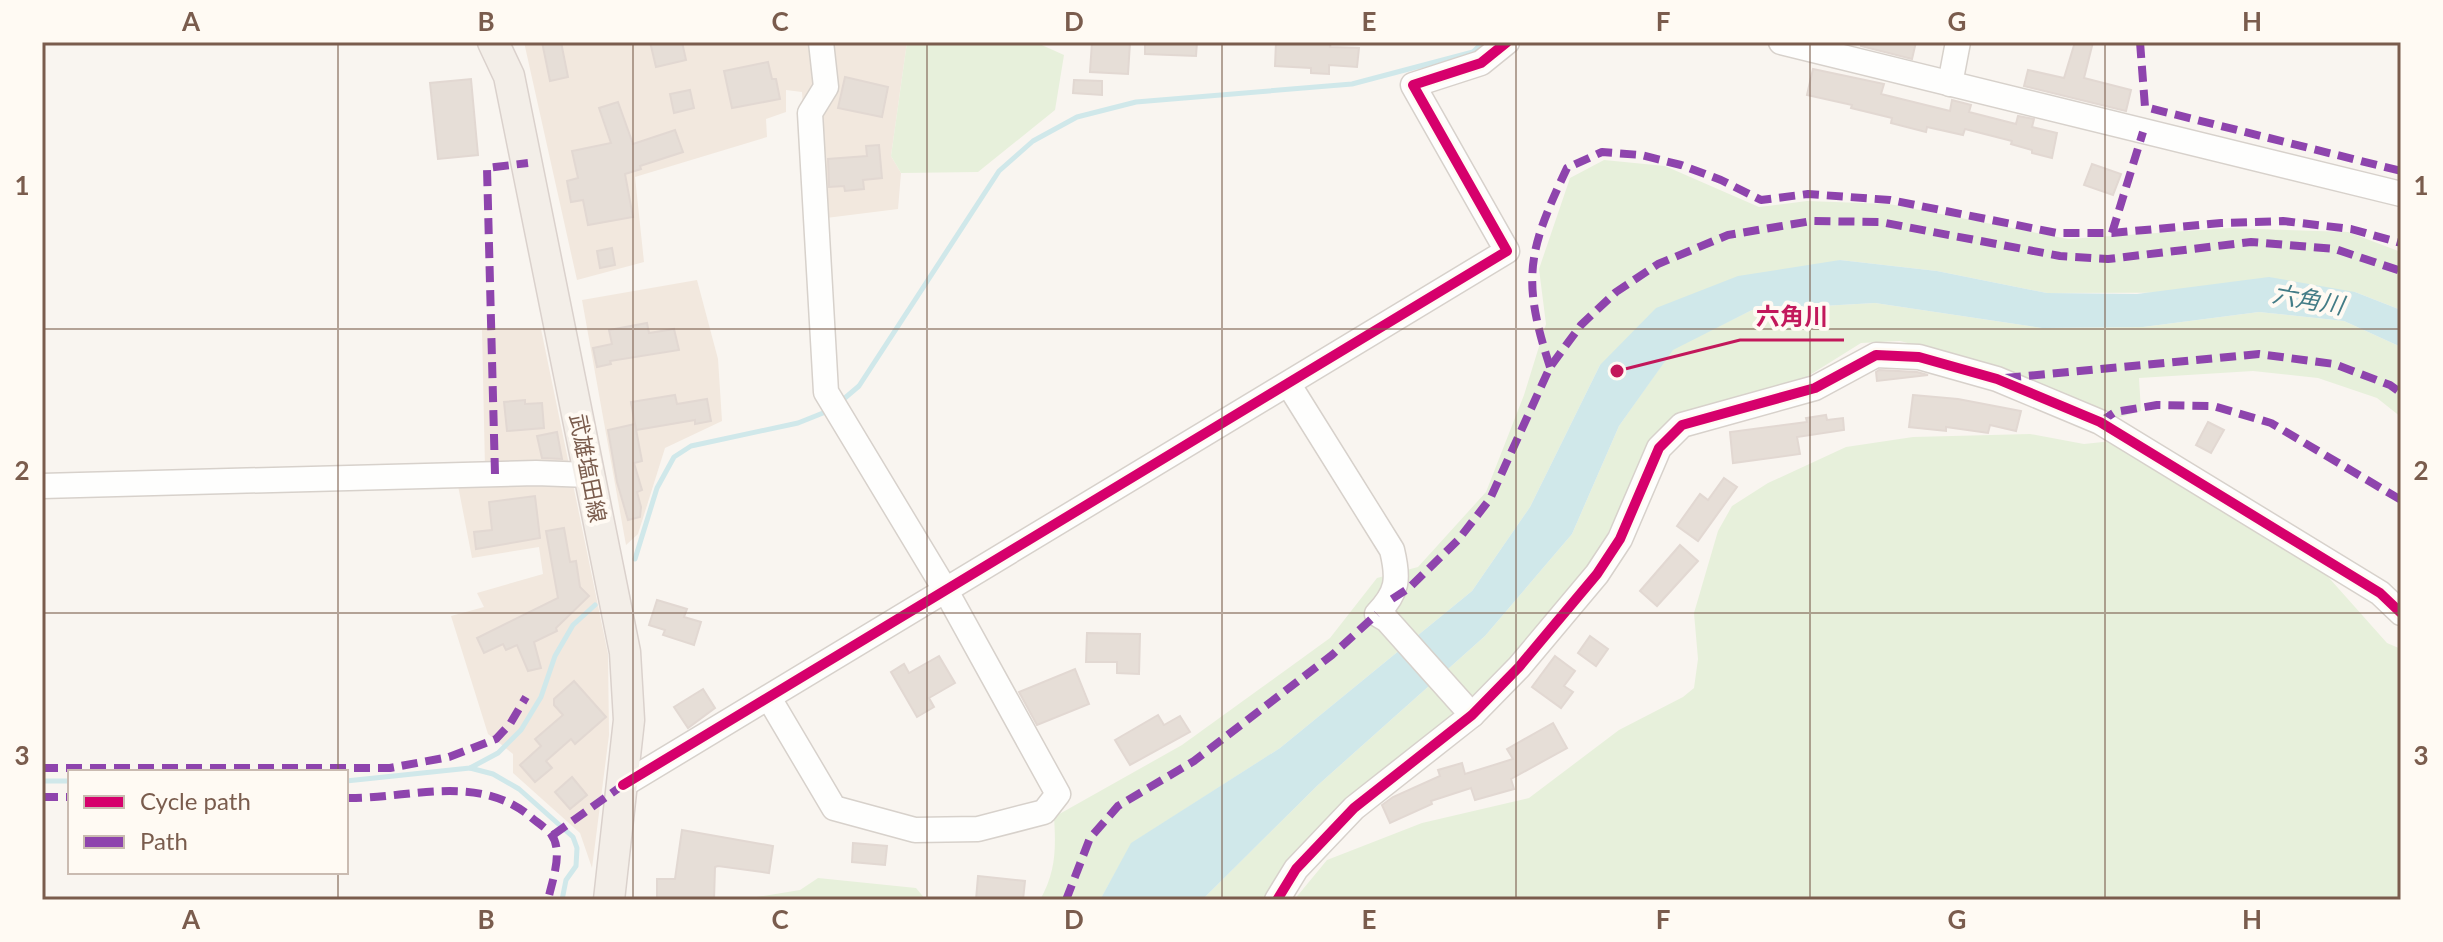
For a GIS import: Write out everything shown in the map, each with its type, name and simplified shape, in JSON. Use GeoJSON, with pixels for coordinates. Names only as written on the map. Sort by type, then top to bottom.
{"type":"FeatureCollection","features":[{"type":"Feature","properties":{"kind":"main road","name":"武雄塩田線"},"geometry":{"type":"LineString","coordinates":[[493,42],[509,76],[625,652],[629,720],[609,900]]}},
{"type":"Feature","properties":{"kind":"street"},"geometry":{"type":"LineString","coordinates":[[769,698],[834,808],[915,830],[978,829],[1044,812],[1058,794],[946,591],[826,392],[810,113],[826,87],[821,42]]}},
{"type":"Feature","properties":{"kind":"street"},"geometry":{"type":"LineString","coordinates":[[623,785],[1507,251],[1413,85],[1481,63],[1507,42]]}},
{"type":"Feature","properties":{"kind":"street"},"geometry":{"type":"LineString","coordinates":[[1781,42],[2401,194]]}},
{"type":"Feature","properties":{"kind":"street"},"geometry":{"type":"LineString","coordinates":[[1950,84],[1958,42]]}},
{"type":"Feature","properties":{"kind":"street"},"geometry":{"type":"LineString","coordinates":[[1277,900],[1296,869],[1354,808],[1519,667],[1597,574],[1620,539],[1659,448],[1682,425],[1815,388],[1876,355],[1919,357],[1997,379],[2100,422],[2380,593],[2401,613]]}},
{"type":"Feature","properties":{"kind":"street"},"geometry":{"type":"LineString","coordinates":[[1289,385],[1392,550],[1397,570],[1392,599],[1377,614],[1387,620],[1469,712]]}},
{"type":"Feature","properties":{"kind":"street"},"geometry":{"type":"LineString","coordinates":[[42,486],[536,473],[589,475]]}},
{"type":"Feature","properties":{"kind":"shaded area"},"geometry":{"type":"Polygon","coordinates":[[[524,42],[907,42],[891,156],[901,173],[898,209],[810,220],[802,92],[786,90],[786,112],[766,119],[767,137],[635,177],[644,262],[577,280],[524,42]]]}},
{"type":"Feature","properties":{"kind":"shaded area"},"geometry":{"type":"Polygon","coordinates":[[[697,280],[718,359],[722,421],[665,448],[638,534],[626,545],[582,300],[697,280]]]}},
{"type":"Feature","properties":{"kind":"shaded area"},"geometry":{"type":"Polygon","coordinates":[[[541,329],[608,654],[609,735],[592,868],[580,833],[513,773],[513,754],[488,734],[451,616],[484,607],[477,593],[543,574],[539,547],[472,558],[455,470],[485,468],[482,330],[541,329]]]}},
{"type":"Feature","properties":{"kind":"green space"},"geometry":{"type":"Polygon","coordinates":[[[907,42],[1035,42],[1064,55],[1055,110],[978,172],[901,173],[891,156],[907,42]]]}},
{"type":"Feature","properties":{"kind":"green space"},"geometry":{"type":"Polygon","coordinates":[[[1604,160],[1665,166],[1759,207],[1807,201],[1889,204],[2068,239],[2230,228],[2348,232],[2401,252],[2401,310],[2355,292],[2047,293],[1937,271],[1840,260],[1600,365],[1530,507],[1472,591],[1280,748],[1132,843],[1100,900],[1040,900],[1054,860],[1054,817],[1182,745],[1330,638],[1377,578],[1418,567],[1486,492],[1524,395],[1546,324],[1539,269],[1570,178],[1604,160]]]}},
{"type":"Feature","properties":{"kind":"green space"},"geometry":{"type":"Polygon","coordinates":[[[1875,303],[2042,328],[2143,327],[2259,312],[2344,321],[2401,347],[2401,417],[2377,398],[2318,378],[2253,371],[2139,378],[2141,411],[2117,418],[1997,366],[1900,341],[1861,343],[1805,378],[1675,415],[1654,436],[1597,556],[1507,664],[1449,720],[1340,805],[1283,866],[1268,900],[1202,900],[1318,785],[1485,636],[1572,534],[1619,426],[1673,349],[1752,310],[1875,303]]]}},
{"type":"Feature","properties":{"kind":"green space"},"geometry":{"type":"Polygon","coordinates":[[[2030,434],[2084,444],[2112,441],[2322,570],[2387,643],[2401,649],[2401,900],[1294,900],[1327,860],[1422,823],[1529,798],[1619,730],[1683,697],[1694,688],[1698,659],[1694,613],[1718,531],[1732,506],[1768,483],[1846,447],[1913,437],[2030,434]]]}},
{"type":"Feature","properties":{"kind":"green space"},"geometry":{"type":"Polygon","coordinates":[[[818,878],[916,888],[926,900],[738,900],[800,890],[818,878]]]}},
{"type":"Feature","properties":{"kind":"water"},"geometry":{"type":"Polygon","coordinates":[[[1840,260],[1937,271],[2047,293],[2137,294],[2269,277],[2355,292],[2401,310],[2401,347],[2344,321],[2259,312],[2143,327],[2042,328],[1875,303],[1752,310],[1673,350],[1619,426],[1572,534],[1485,636],[1318,785],[1202,900],[1100,900],[1131,843],[1280,748],[1472,591],[1530,507],[1600,365],[1656,308],[1738,276],[1840,260]]]}},
{"type":"Feature","properties":{"kind":"building"},"geometry":{"type":"Polygon","coordinates":[[[542,42],[561,42],[568,77],[550,81],[542,42]]]}},
{"type":"Feature","properties":{"kind":"building"},"geometry":{"type":"Polygon","coordinates":[[[650,42],[682,42],[686,60],[656,67],[650,42]]]}},
{"type":"Feature","properties":{"kind":"building"},"geometry":{"type":"Polygon","coordinates":[[[1092,42],[1130,43],[1128,74],[1090,72],[1092,42]]]}},
{"type":"Feature","properties":{"kind":"building"},"geometry":{"type":"Polygon","coordinates":[[[1145,42],[1197,42],[1196,56],[1145,54],[1145,42]]]}},
{"type":"Feature","properties":{"kind":"building"},"geometry":{"type":"Polygon","coordinates":[[[1276,42],[1331,42],[1330,47],[1359,48],[1357,67],[1329,65],[1329,74],[1311,73],[1311,68],[1275,66],[1276,42]]]}},
{"type":"Feature","properties":{"kind":"building"},"geometry":{"type":"Polygon","coordinates":[[[1861,42],[1916,42],[1912,59],[1861,46],[1861,42]]]}},
{"type":"Feature","properties":{"kind":"building"},"geometry":{"type":"Polygon","coordinates":[[[2075,42],[2093,42],[2084,78],[2131,90],[2126,111],[2024,86],[2028,70],[2064,78],[2075,42]]]}},
{"type":"Feature","properties":{"kind":"building"},"geometry":{"type":"Polygon","coordinates":[[[768,62],[780,99],[732,108],[724,71],[768,62]]]}},
{"type":"Feature","properties":{"kind":"building"},"geometry":{"type":"Polygon","coordinates":[[[1813,69],[1884,84],[1881,94],[1950,111],[1952,100],[1971,105],[1969,112],[2016,124],[2018,116],[2034,119],[2032,127],[2057,133],[2052,158],[2032,153],[2032,150],[2011,144],[2012,141],[1965,129],[1963,135],[1927,127],[1926,132],[1891,123],[1892,118],[1851,108],[1852,105],[1807,95],[1813,69]]]}},
{"type":"Feature","properties":{"kind":"building"},"geometry":{"type":"Polygon","coordinates":[[[845,77],[888,87],[882,117],[838,108],[845,77]]]}},
{"type":"Feature","properties":{"kind":"building"},"geometry":{"type":"Polygon","coordinates":[[[471,79],[478,155],[438,159],[430,83],[471,79]]]}},
{"type":"Feature","properties":{"kind":"building"},"geometry":{"type":"Polygon","coordinates":[[[1074,80],[1102,81],[1102,95],[1073,93],[1074,80]]]}},
{"type":"Feature","properties":{"kind":"building"},"geometry":{"type":"Polygon","coordinates":[[[690,90],[694,108],[674,113],[670,94],[690,90]]]}},
{"type":"Feature","properties":{"kind":"building"},"geometry":{"type":"Polygon","coordinates":[[[618,102],[633,144],[675,130],[683,152],[625,174],[633,217],[588,225],[583,200],[571,202],[567,181],[578,178],[572,151],[611,143],[599,108],[618,102]]]}},
{"type":"Feature","properties":{"kind":"building"},"geometry":{"type":"Polygon","coordinates":[[[879,145],[882,178],[863,180],[864,189],[845,191],[844,186],[829,187],[828,159],[867,156],[866,146],[879,145]]]}},
{"type":"Feature","properties":{"kind":"building"},"geometry":{"type":"Polygon","coordinates":[[[2092,164],[2121,174],[2113,195],[2084,185],[2092,164]]]}},
{"type":"Feature","properties":{"kind":"building"},"geometry":{"type":"Polygon","coordinates":[[[612,248],[615,265],[600,268],[597,251],[612,248]]]}},
{"type":"Feature","properties":{"kind":"building"},"geometry":{"type":"Polygon","coordinates":[[[647,323],[649,333],[674,329],[679,350],[610,361],[611,364],[597,367],[593,348],[612,344],[609,330],[647,323]]]}},
{"type":"Feature","properties":{"kind":"building"},"geometry":{"type":"Polygon","coordinates":[[[1876,372],[1928,375],[1877,381],[1876,372]]]}},
{"type":"Feature","properties":{"kind":"building"},"geometry":{"type":"Polygon","coordinates":[[[675,395],[677,404],[707,399],[711,421],[695,424],[695,420],[636,430],[631,402],[675,395]]]}},
{"type":"Feature","properties":{"kind":"building"},"geometry":{"type":"Polygon","coordinates":[[[1913,395],[1958,399],[2021,411],[2016,431],[1990,425],[1988,433],[1946,427],[1946,431],[1909,427],[1913,395]]]}},
{"type":"Feature","properties":{"kind":"building"},"geometry":{"type":"Polygon","coordinates":[[[525,400],[525,404],[542,403],[544,428],[507,431],[504,402],[525,400]]]}},
{"type":"Feature","properties":{"kind":"building"},"geometry":{"type":"Polygon","coordinates":[[[1826,415],[1827,420],[1843,418],[1844,430],[1797,437],[1800,454],[1733,463],[1730,432],[1807,422],[1806,418],[1826,415]]]}},
{"type":"Feature","properties":{"kind":"building"},"geometry":{"type":"Polygon","coordinates":[[[2208,422],[2224,430],[2211,453],[2196,445],[2208,422]]]}},
{"type":"Feature","properties":{"kind":"building"},"geometry":{"type":"Polygon","coordinates":[[[635,424],[642,461],[634,463],[642,490],[637,492],[641,507],[640,517],[628,520],[617,482],[608,430],[635,424]]]}},
{"type":"Feature","properties":{"kind":"building"},"geometry":{"type":"Polygon","coordinates":[[[557,432],[562,459],[542,458],[537,436],[557,432]]]}},
{"type":"Feature","properties":{"kind":"building"},"geometry":{"type":"Polygon","coordinates":[[[1724,478],[1737,487],[1698,541],[1677,526],[1700,494],[1708,500],[1724,478]]]}},
{"type":"Feature","properties":{"kind":"building"},"geometry":{"type":"Polygon","coordinates":[[[535,496],[540,538],[476,549],[474,532],[492,530],[489,502],[535,496]]]}},
{"type":"Feature","properties":{"kind":"building"},"geometry":{"type":"Polygon","coordinates":[[[564,528],[570,562],[576,561],[580,587],[589,596],[556,628],[557,631],[534,642],[541,668],[528,671],[517,645],[506,650],[503,644],[484,653],[477,638],[558,598],[546,531],[564,528]]]}},
{"type":"Feature","properties":{"kind":"building"},"geometry":{"type":"Polygon","coordinates":[[[1680,545],[1698,561],[1657,606],[1640,591],[1680,545]]]}},
{"type":"Feature","properties":{"kind":"building"},"geometry":{"type":"Polygon","coordinates":[[[657,600],[687,609],[684,617],[701,622],[694,645],[663,635],[665,630],[649,625],[657,600]]]}},
{"type":"Feature","properties":{"kind":"building"},"geometry":{"type":"Polygon","coordinates":[[[1087,633],[1140,634],[1139,674],[1117,673],[1117,662],[1086,662],[1087,633]]]}},
{"type":"Feature","properties":{"kind":"building"},"geometry":{"type":"Polygon","coordinates":[[[1590,636],[1608,649],[1596,666],[1578,653],[1590,636]]]}},
{"type":"Feature","properties":{"kind":"building"},"geometry":{"type":"Polygon","coordinates":[[[939,656],[955,683],[929,698],[934,707],[917,717],[891,672],[904,664],[909,673],[939,656]]]}},
{"type":"Feature","properties":{"kind":"building"},"geometry":{"type":"Polygon","coordinates":[[[1555,656],[1575,671],[1564,686],[1573,692],[1561,708],[1532,687],[1555,656]]]}},
{"type":"Feature","properties":{"kind":"building"},"geometry":{"type":"Polygon","coordinates":[[[1075,669],[1089,704],[1037,725],[1019,692],[1075,669]]]}},
{"type":"Feature","properties":{"kind":"building"},"geometry":{"type":"Polygon","coordinates":[[[574,681],[606,717],[575,744],[571,739],[546,761],[552,768],[535,782],[520,765],[541,746],[535,739],[563,715],[554,705],[554,699],[574,681]]]}},
{"type":"Feature","properties":{"kind":"building"},"geometry":{"type":"Polygon","coordinates":[[[703,689],[715,708],[688,728],[674,707],[703,689]]]}},
{"type":"Feature","properties":{"kind":"building"},"geometry":{"type":"Polygon","coordinates":[[[1158,715],[1164,725],[1180,716],[1190,732],[1130,765],[1115,740],[1158,715]]]}},
{"type":"Feature","properties":{"kind":"building"},"geometry":{"type":"Polygon","coordinates":[[[1553,723],[1567,748],[1511,779],[1514,789],[1475,800],[1471,788],[1431,801],[1432,804],[1390,823],[1382,805],[1393,797],[1440,776],[1438,770],[1462,763],[1465,774],[1513,759],[1507,749],[1553,723]]]}},
{"type":"Feature","properties":{"kind":"building"},"geometry":{"type":"Polygon","coordinates":[[[572,777],[587,795],[570,809],[555,792],[572,777]]]}},
{"type":"Feature","properties":{"kind":"building"},"geometry":{"type":"Polygon","coordinates":[[[682,830],[773,846],[769,873],[718,866],[715,867],[714,900],[657,900],[657,879],[675,879],[682,830]]]}},
{"type":"Feature","properties":{"kind":"building"},"geometry":{"type":"Polygon","coordinates":[[[853,843],[887,846],[885,865],[852,862],[853,843]]]}},
{"type":"Feature","properties":{"kind":"building"},"geometry":{"type":"Polygon","coordinates":[[[978,876],[1025,881],[1023,900],[976,900],[978,876]]]}},
{"type":"Feature","properties":{"kind":"waterway"},"geometry":{"type":"LineString","coordinates":[[839,403],[859,386],[999,171],[1033,141],[1077,117],[1136,102],[1352,84],[1473,52],[1483,42]]}},
{"type":"Feature","properties":{"kind":"waterway"},"geometry":{"type":"LineString","coordinates":[[635,559],[657,488],[674,457],[691,446],[798,423],[828,411]]}},
{"type":"Feature","properties":{"kind":"waterway"},"geometry":{"type":"LineString","coordinates":[[348,781],[470,768],[498,753],[521,730],[541,697],[555,656],[573,625],[595,605]]}},
{"type":"Feature","properties":{"kind":"waterway"},"geometry":{"type":"LineString","coordinates":[[470,768],[493,774],[519,789],[573,837],[577,848],[576,866],[566,880],[562,900]]}},
{"type":"Feature","properties":{"kind":"waterway"},"geometry":{"type":"LineString","coordinates":[[42,781],[68,781]]}},
{"type":"Feature","properties":{"kind":"marked path"},"geometry":{"type":"LineString","coordinates":[[2140,42],[2145,107],[2401,171]]}},
{"type":"Feature","properties":{"kind":"marked path"},"geometry":{"type":"LineString","coordinates":[[2112,233],[2143,132]]}},
{"type":"Feature","properties":{"kind":"marked path"},"geometry":{"type":"LineString","coordinates":[[1550,367],[1532,287],[1537,244],[1567,168],[1602,152],[1641,155],[1681,165],[1761,200],[1808,194],[1890,200],[2057,233],[2112,233],[2283,221],[2351,229],[2401,243]]}},
{"type":"Feature","properties":{"kind":"marked path"},"geometry":{"type":"LineString","coordinates":[[495,474],[487,168],[528,163]]}},
{"type":"Feature","properties":{"kind":"marked path"},"geometry":{"type":"LineString","coordinates":[[1392,599],[1409,588],[1458,540],[1490,499],[1550,367],[1581,325],[1616,292],[1658,264],[1728,235],[1812,221],[1880,222],[2060,256],[2108,259],[2251,242],[2335,249],[2401,271]]}},
{"type":"Feature","properties":{"kind":"marked path"},"geometry":{"type":"LineString","coordinates":[[2005,378],[2259,354],[2334,364],[2390,385],[2401,393]]}},
{"type":"Feature","properties":{"kind":"marked path"},"geometry":{"type":"LineString","coordinates":[[2100,422],[2115,412],[2157,405],[2213,406],[2271,423],[2401,500]]}},
{"type":"Feature","properties":{"kind":"marked path"},"geometry":{"type":"LineString","coordinates":[[1066,900],[1090,838],[1118,806],[1194,761],[1332,655],[1377,614]]}},
{"type":"Feature","properties":{"kind":"marked path"},"geometry":{"type":"LineString","coordinates":[[42,768],[390,768],[449,757],[496,739],[510,724],[526,697]]}},
{"type":"Feature","properties":{"kind":"marked path"},"geometry":{"type":"LineString","coordinates":[[553,835],[623,785]]}},
{"type":"Feature","properties":{"kind":"marked path"},"geometry":{"type":"LineString","coordinates":[[348,798],[443,791],[489,796],[511,804],[544,828],[555,841],[556,866],[548,900]]}},
{"type":"Feature","properties":{"kind":"marked path"},"geometry":{"type":"LineString","coordinates":[[42,797],[68,797]]}},
{"type":"Feature","properties":{"kind":"cycle path"},"geometry":{"type":"LineString","coordinates":[[623,785],[1507,251],[1413,85],[1481,63],[1507,42]]}},
{"type":"Feature","properties":{"kind":"cycle path"},"geometry":{"type":"LineString","coordinates":[[1277,900],[1296,869],[1354,808],[1472,715],[1519,667],[1597,574],[1620,539],[1659,448],[1682,425],[1815,388],[1876,355],[1919,357],[1997,379],[2100,422],[2380,593],[2401,613]]}},
{"type":"Feature","properties":{"kind":"place","name":"六角川"},"geometry":{"type":"Point","coordinates":[1617,371]}}]}
